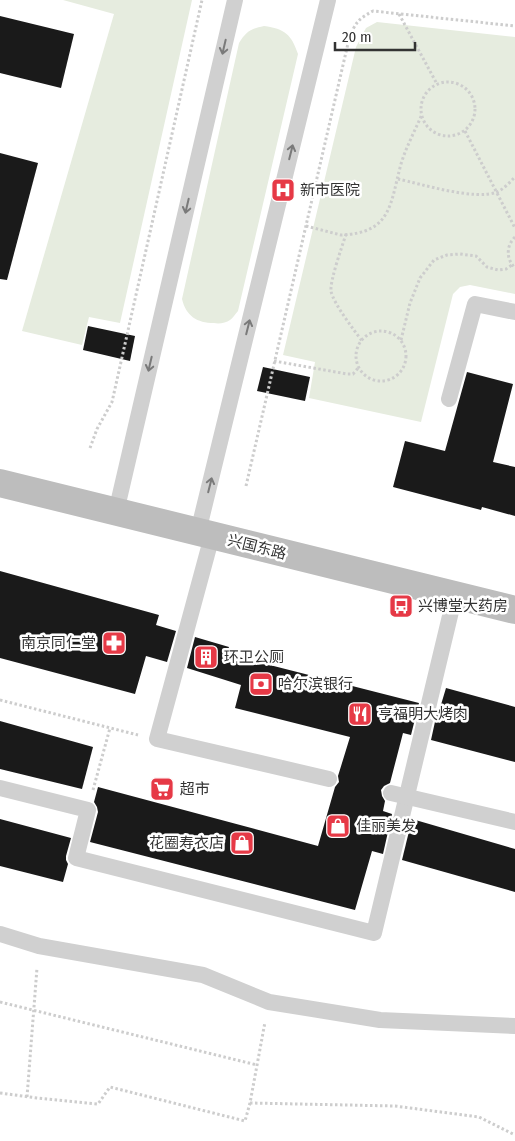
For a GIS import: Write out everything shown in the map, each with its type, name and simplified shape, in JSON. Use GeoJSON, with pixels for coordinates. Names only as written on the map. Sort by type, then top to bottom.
{"type":"FeatureCollection","features":[{"type":"Feature","properties":{"kind":"main road","name":"兴国东路"},"geometry":{"type":"LineString","coordinates":[[0,483],[515,610]]}},
{"type":"Feature","properties":{"kind":"lane"},"geometry":{"type":"LineString","coordinates":[[116,512],[236,0]]}},
{"type":"Feature","properties":{"kind":"lane"},"geometry":{"type":"LineString","coordinates":[[328,0],[157,739],[329,779]]}},
{"type":"Feature","properties":{"kind":"lane"},"geometry":{"type":"LineString","coordinates":[[449,399],[474,304],[515,312]]}},
{"type":"Feature","properties":{"kind":"lane"},"geometry":{"type":"LineString","coordinates":[[0,788],[88,810],[76,858],[374,933],[399,795],[455,596]]}},
{"type":"Feature","properties":{"kind":"lane"},"geometry":{"type":"LineString","coordinates":[[399,795],[515,822]]}},
{"type":"Feature","properties":{"kind":"lane"},"geometry":{"type":"LineString","coordinates":[[0,934],[39,946],[203,975],[269,1002],[380,1020],[515,1026]]}},
{"type":"Feature","properties":{"kind":"path"},"geometry":{"type":"LineString","coordinates":[[90,448],[97,429],[112,402],[202,0]]}},
{"type":"Feature","properties":{"kind":"path"},"geometry":{"type":"LineString","coordinates":[[246,486],[349,39],[354,25],[362,16],[373,11],[515,26]]}},
{"type":"Feature","properties":{"kind":"path"},"geometry":{"type":"LineString","coordinates":[[399,13],[437,84]]}},
{"type":"Feature","properties":{"kind":"path"},"geometry":{"type":"LineString","coordinates":[[445,82],[454,82],[469,91],[474,99],[476,108],[471,124],[465,131],[457,135],[448,136],[431,130],[425,123],[422,114],[421,105],[429,89],[445,82]]}},
{"type":"Feature","properties":{"kind":"path"},"geometry":{"type":"LineString","coordinates":[[306,226],[341,235],[368,230],[381,221],[390,206],[402,163],[422,114]]}},
{"type":"Feature","properties":{"kind":"path"},"geometry":{"type":"LineString","coordinates":[[465,131],[515,228]]}},
{"type":"Feature","properties":{"kind":"path"},"geometry":{"type":"LineString","coordinates":[[398,179],[467,194],[484,194],[496,192],[515,177]]}},
{"type":"Feature","properties":{"kind":"path"},"geometry":{"type":"LineString","coordinates":[[346,234],[332,280],[331,290],[333,299],[362,341]]}},
{"type":"Feature","properties":{"kind":"path"},"geometry":{"type":"LineString","coordinates":[[401,340],[410,303],[420,278],[434,260],[448,255],[460,254],[476,256],[487,267],[498,270],[514,267],[509,259],[508,252],[509,245],[515,237]]}},
{"type":"Feature","properties":{"kind":"path"},"geometry":{"type":"LineString","coordinates":[[378,331],[387,331],[395,335],[401,340],[405,348],[405,364],[401,372],[394,377],[378,381],[364,374],[357,360],[357,352],[362,341],[371,333],[378,331]]}},
{"type":"Feature","properties":{"kind":"path"},"geometry":{"type":"LineString","coordinates":[[274,361],[347,374],[353,374],[359,367]]}},
{"type":"Feature","properties":{"kind":"path"},"geometry":{"type":"LineString","coordinates":[[0,700],[157,739]]}},
{"type":"Feature","properties":{"kind":"path"},"geometry":{"type":"LineString","coordinates":[[88,810],[110,728]]}},
{"type":"Feature","properties":{"kind":"path"},"geometry":{"type":"LineString","coordinates":[[27,1097],[39,946]]}},
{"type":"Feature","properties":{"kind":"path"},"geometry":{"type":"LineString","coordinates":[[0,1002],[257,1065]]}},
{"type":"Feature","properties":{"kind":"path"},"geometry":{"type":"LineString","coordinates":[[0,1093],[98,1104],[110,1087],[245,1121],[269,1002]]}},
{"type":"Feature","properties":{"kind":"path"},"geometry":{"type":"LineString","coordinates":[[250,1103],[396,1106],[479,1117],[515,1135]]}},
{"type":"Feature","properties":{"kind":"shaded area"},"geometry":{"type":"Polygon","coordinates":[[[63,0],[192,0],[120,323],[89,317],[82,345],[22,331],[114,14],[63,0]]]}},
{"type":"Feature","properties":{"kind":"shaded area"},"geometry":{"type":"Polygon","coordinates":[[[377,22],[515,37],[515,294],[470,285],[460,287],[453,294],[421,422],[309,398],[315,362],[283,355],[356,47],[366,28],[377,22]]]}},
{"type":"Feature","properties":{"kind":"shaded area"},"geometry":{"type":"Polygon","coordinates":[[[264,26],[282,31],[290,37],[298,54],[238,311],[231,319],[224,323],[202,322],[189,314],[182,299],[239,43],[249,32],[264,26]]]}},
{"type":"Feature","properties":{"kind":"building"},"geometry":{"type":"Polygon","coordinates":[[[0,16],[74,34],[61,88],[0,73],[0,16]]]}},
{"type":"Feature","properties":{"kind":"building"},"geometry":{"type":"Polygon","coordinates":[[[0,153],[38,163],[7,280],[0,279],[0,153]]]}},
{"type":"Feature","properties":{"kind":"building"},"geometry":{"type":"Polygon","coordinates":[[[88,326],[135,336],[130,361],[83,350],[88,326]]]}},
{"type":"Feature","properties":{"kind":"building"},"geometry":{"type":"Polygon","coordinates":[[[263,367],[310,377],[305,401],[257,391],[263,367]]]}},
{"type":"Feature","properties":{"kind":"building"},"geometry":{"type":"Polygon","coordinates":[[[467,372],[513,384],[493,462],[515,467],[515,516],[482,507],[481,510],[393,487],[405,441],[445,451],[467,372]]]}},
{"type":"Feature","properties":{"kind":"building"},"geometry":{"type":"Polygon","coordinates":[[[0,571],[159,615],[156,625],[176,631],[167,662],[146,656],[135,694],[0,658],[0,571]]]}},
{"type":"Feature","properties":{"kind":"building"},"geometry":{"type":"Polygon","coordinates":[[[195,637],[229,647],[227,654],[419,703],[411,735],[403,733],[390,783],[381,790],[385,801],[383,811],[392,814],[383,854],[372,851],[355,910],[90,842],[98,812],[94,802],[98,787],[318,846],[335,787],[339,782],[338,776],[350,737],[235,708],[241,685],[187,668],[195,637]]]}},
{"type":"Feature","properties":{"kind":"building"},"geometry":{"type":"Polygon","coordinates":[[[446,688],[515,707],[515,762],[431,740],[438,708],[440,708],[446,688]]]}},
{"type":"Feature","properties":{"kind":"building"},"geometry":{"type":"Polygon","coordinates":[[[0,721],[93,747],[82,789],[0,769],[0,721]]]}},
{"type":"Feature","properties":{"kind":"building"},"geometry":{"type":"Polygon","coordinates":[[[0,819],[71,838],[66,856],[68,864],[63,882],[0,866],[0,819]]]}},
{"type":"Feature","properties":{"kind":"building"},"geometry":{"type":"Polygon","coordinates":[[[412,819],[515,849],[515,892],[402,860],[412,819]]]}},
{"type":"Feature","properties":{"kind":"place","name":"新市医院"},"geometry":{"type":"Point","coordinates":[283,190]}},
{"type":"Feature","properties":{"kind":"place","name":"兴博堂大药房"},"geometry":{"type":"Point","coordinates":[401,606]}},
{"type":"Feature","properties":{"kind":"place","name":"南京同仁堂"},"geometry":{"type":"Point","coordinates":[114,643]}},
{"type":"Feature","properties":{"kind":"place","name":"环卫公厕"},"geometry":{"type":"Point","coordinates":[206,657]}},
{"type":"Feature","properties":{"kind":"place","name":"哈尔滨银行"},"geometry":{"type":"Point","coordinates":[261,684]}},
{"type":"Feature","properties":{"kind":"place","name":"亨福明大烤肉"},"geometry":{"type":"Point","coordinates":[360,714]}},
{"type":"Feature","properties":{"kind":"place","name":"超市"},"geometry":{"type":"Point","coordinates":[162,789]}},
{"type":"Feature","properties":{"kind":"place","name":"佳丽美发"},"geometry":{"type":"Point","coordinates":[338,826]}},
{"type":"Feature","properties":{"kind":"place","name":"花圈寿衣店"},"geometry":{"type":"Point","coordinates":[242,843]}}]}
